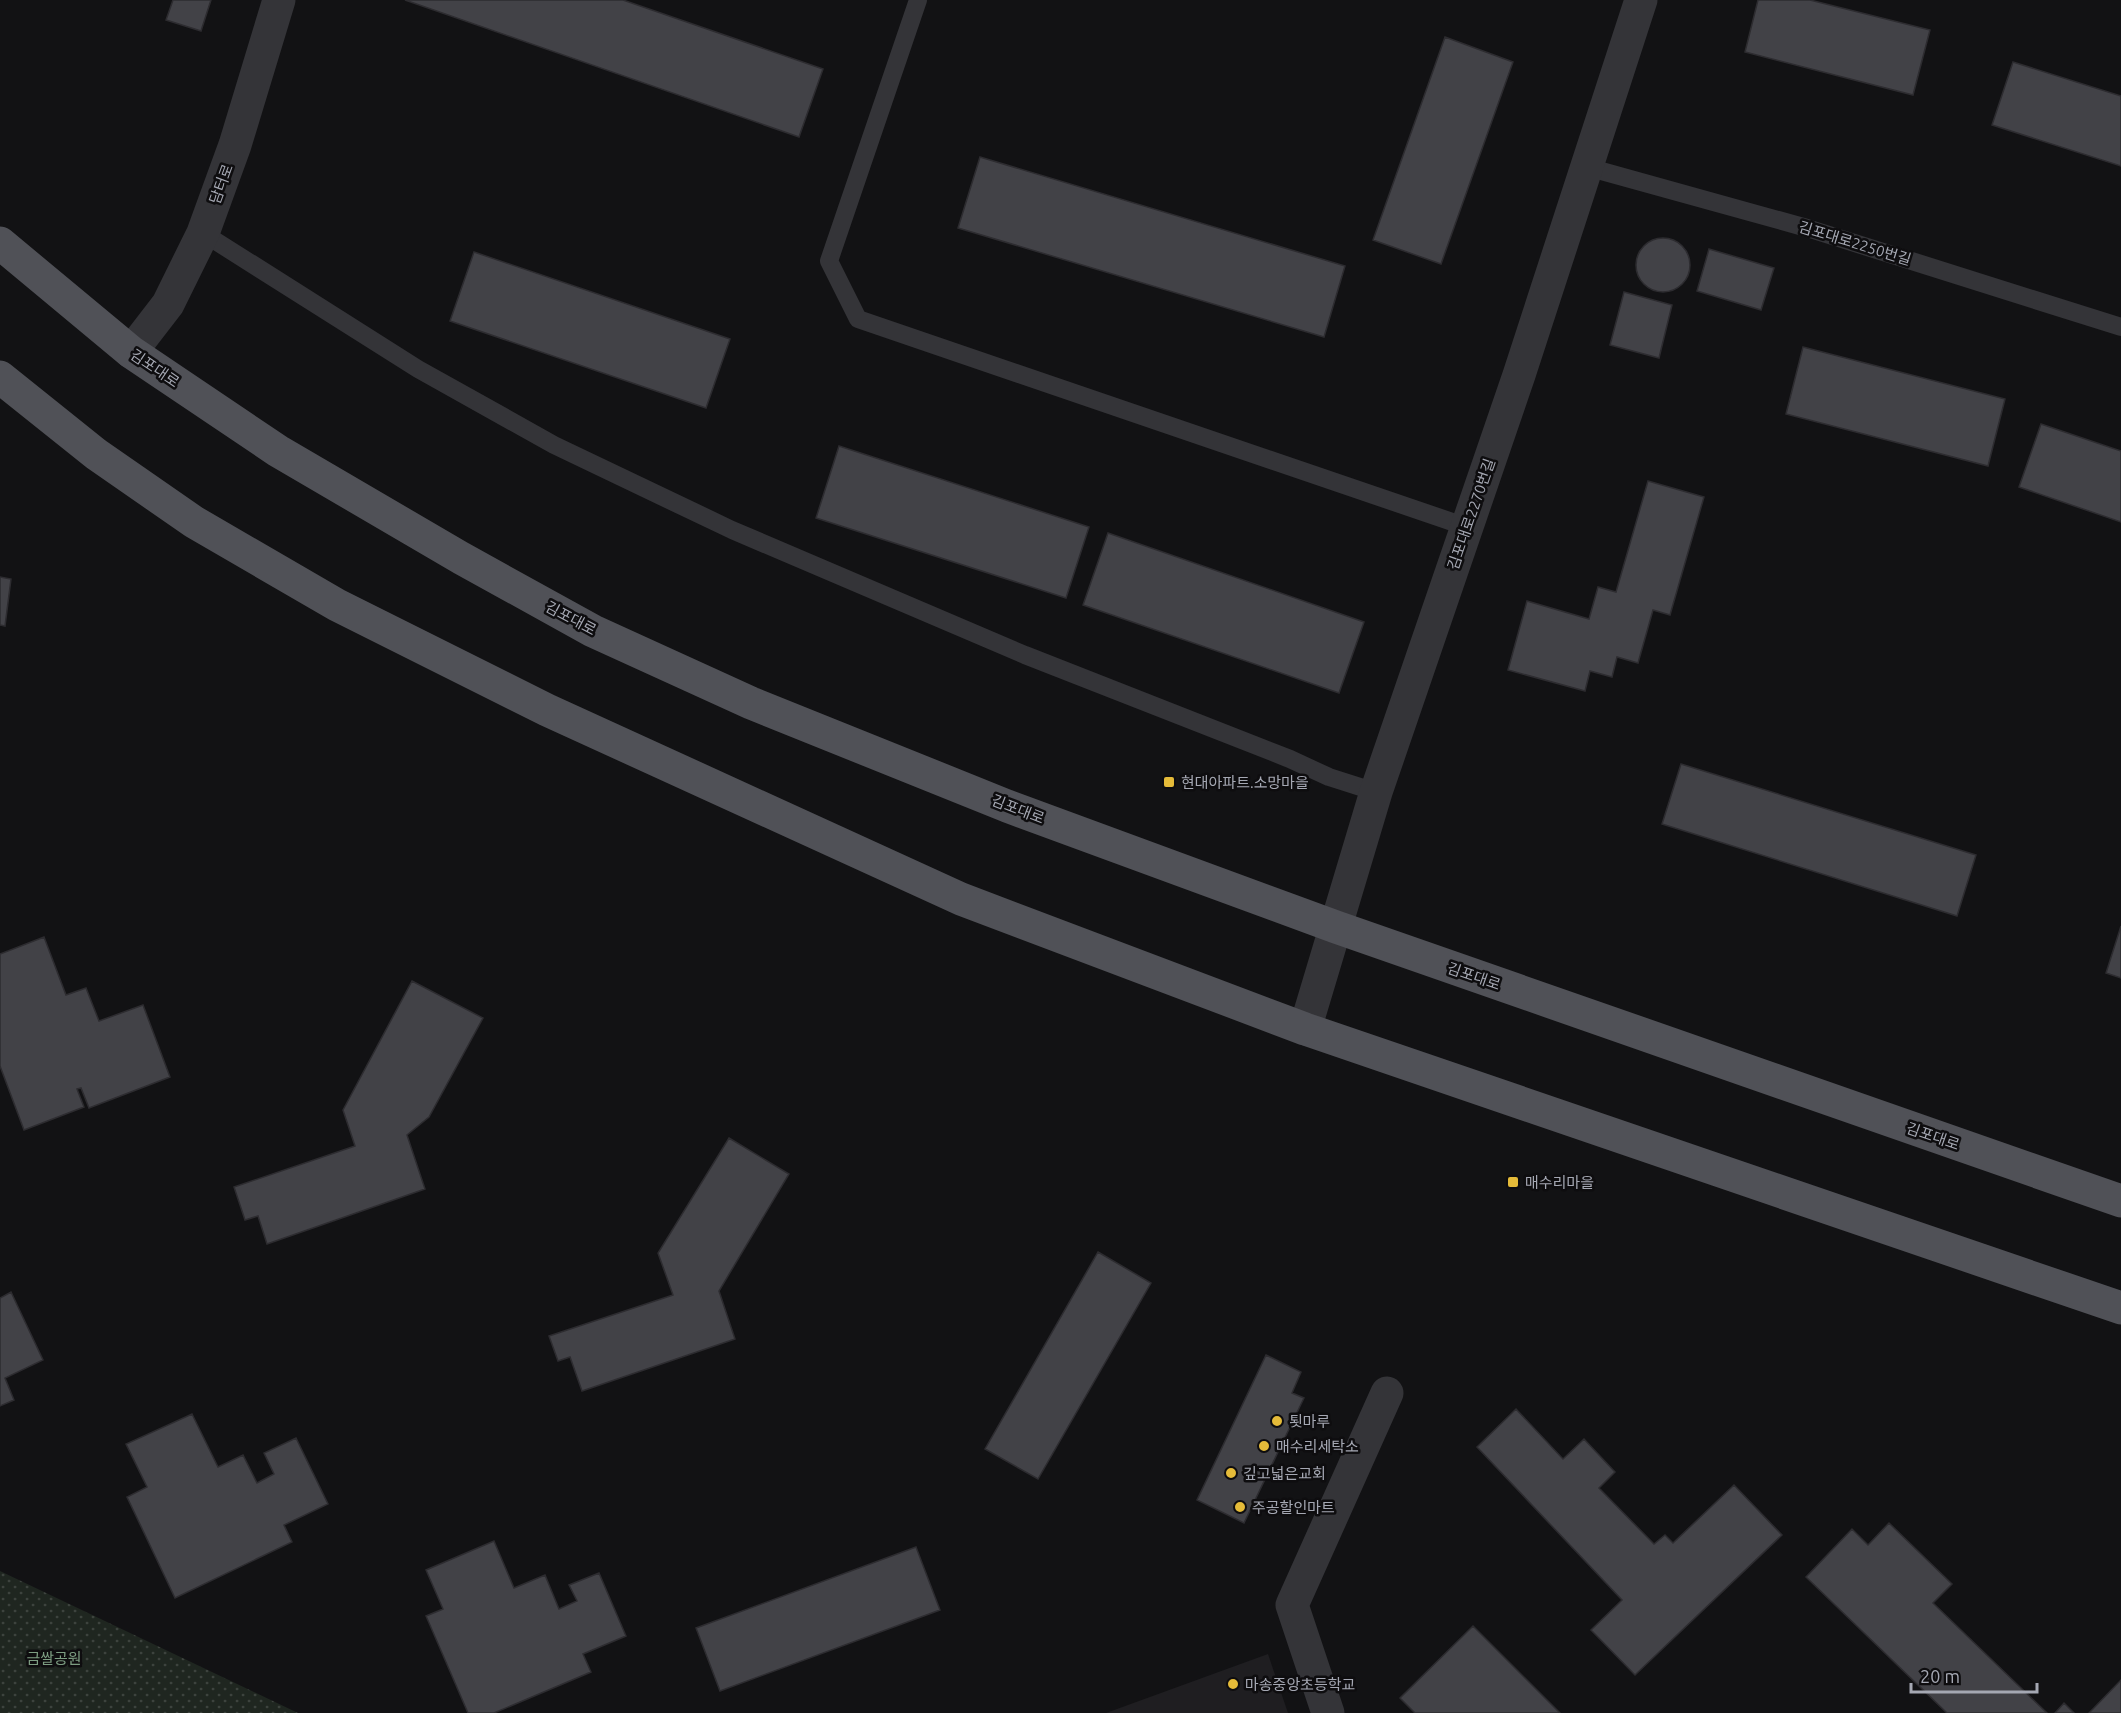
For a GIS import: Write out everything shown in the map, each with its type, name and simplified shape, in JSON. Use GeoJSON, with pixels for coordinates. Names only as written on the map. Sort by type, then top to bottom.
{"type":"FeatureCollection","features":[{"type":"Feature","properties":{"kind":"main road","name":"김포대로"},"geometry":{"type":"LineString","coordinates":[[0,243],[131,352],[278,451],[461,558],[593,631],[751,703],[1007,806],[1336,927],[2121,1201]]}},
{"type":"Feature","properties":{"kind":"main road"},"geometry":{"type":"LineString","coordinates":[[0,377],[96,454],[194,522],[368,621],[547,710],[961,899],[1305,1029],[2121,1308]]}},
{"type":"Feature","properties":{"kind":"street","name":"담터로"},"geometry":{"type":"LineString","coordinates":[[131,352],[168,304],[203,233],[236,145],[279,0]]}},
{"type":"Feature","properties":{"kind":"street","name":"김포대로2270번길"},"geometry":{"type":"LineString","coordinates":[[1305,1029],[1376,792],[1467,527],[1641,0]]}},
{"type":"Feature","properties":{"kind":"street"},"geometry":{"type":"LineString","coordinates":[[1328,1713],[1292,1605],[1387,1392]]}},
{"type":"Feature","properties":{"kind":"lane"},"geometry":{"type":"LineString","coordinates":[[918,0],[829,261],[858,319],[1467,527]]}},
{"type":"Feature","properties":{"kind":"lane","name":"김포대로2250번길"},"geometry":{"type":"LineString","coordinates":[[1587,167],[1807,228],[2121,327]]}},
{"type":"Feature","properties":{"kind":"lane"},"geometry":{"type":"LineString","coordinates":[[203,233],[428,375],[554,445],[722,525],[1025,655],[1290,759],[1329,777],[1376,792]]}},
{"type":"Feature","properties":{"kind":"shaded area","name":"마송중앙초등학교"},"geometry":{"type":"Polygon","coordinates":[[[1268,1654],[1288,1713],[1106,1713],[1268,1654]]]}},
{"type":"Feature","properties":{"kind":"green space","name":"금쌀공원"},"geometry":{"type":"Polygon","coordinates":[[[0,1571],[298,1713],[0,1713],[0,1571]]]}},
{"type":"Feature","properties":{"kind":"building"},"geometry":{"type":"Polygon","coordinates":[[[173,0],[211,0],[201,31],[166,20],[173,0]]]}},
{"type":"Feature","properties":{"kind":"building"},"geometry":{"type":"Polygon","coordinates":[[[405,0],[623,0],[823,69],[799,137],[405,0]]]}},
{"type":"Feature","properties":{"kind":"building"},"geometry":{"type":"Polygon","coordinates":[[[1758,0],[1810,0],[1930,30],[1913,95],[1745,52],[1758,0]]]}},
{"type":"Feature","properties":{"kind":"building"},"geometry":{"type":"Polygon","coordinates":[[[1445,37],[1513,62],[1441,264],[1373,240],[1445,37]]]}},
{"type":"Feature","properties":{"kind":"building"},"geometry":{"type":"Polygon","coordinates":[[[2013,62],[2121,96],[2121,166],[1992,125],[2013,62]]]}},
{"type":"Feature","properties":{"kind":"building"},"geometry":{"type":"Polygon","coordinates":[[[980,157],[1345,266],[1324,337],[958,228],[980,157]]]}},
{"type":"Feature","properties":{"kind":"building"},"geometry":{"type":"Polygon","coordinates":[[[1663,238],[1673,240],[1682,246],[1688,255],[1690,265],[1688,275],[1682,284],[1673,290],[1663,292],[1653,290],[1644,284],[1638,275],[1636,265],[1638,255],[1644,246],[1653,240],[1663,238]]]}},
{"type":"Feature","properties":{"kind":"building"},"geometry":{"type":"Polygon","coordinates":[[[1709,249],[1774,268],[1761,310],[1697,291],[1709,249]]]}},
{"type":"Feature","properties":{"kind":"building"},"geometry":{"type":"Polygon","coordinates":[[[474,252],[730,339],[706,408],[450,321],[474,252]]]}},
{"type":"Feature","properties":{"kind":"building"},"geometry":{"type":"Polygon","coordinates":[[[1624,292],[1672,305],[1659,358],[1610,345],[1624,292]]]}},
{"type":"Feature","properties":{"kind":"building"},"geometry":{"type":"Polygon","coordinates":[[[1803,347],[2005,399],[1988,466],[1786,414],[1803,347]]]}},
{"type":"Feature","properties":{"kind":"building"},"geometry":{"type":"Polygon","coordinates":[[[2041,424],[2121,451],[2121,522],[2019,487],[2041,424]]]}},
{"type":"Feature","properties":{"kind":"building"},"geometry":{"type":"Polygon","coordinates":[[[839,446],[1089,527],[1066,598],[816,518],[839,446]]]}},
{"type":"Feature","properties":{"kind":"building"},"geometry":{"type":"Polygon","coordinates":[[[1648,481],[1704,497],[1670,615],[1653,610],[1638,663],[1617,657],[1612,677],[1590,671],[1585,691],[1508,670],[1527,601],[1589,619],[1598,587],[1616,592],[1648,481]]]}},
{"type":"Feature","properties":{"kind":"building"},"geometry":{"type":"Polygon","coordinates":[[[1108,533],[1364,622],[1339,693],[1083,605],[1108,533]]]}},
{"type":"Feature","properties":{"kind":"building"},"geometry":{"type":"Polygon","coordinates":[[[0,577],[11,579],[5,626],[0,625],[0,577]]]}},
{"type":"Feature","properties":{"kind":"building"},"geometry":{"type":"Polygon","coordinates":[[[1681,764],[1976,855],[1957,916],[1662,824],[1681,764]]]}},
{"type":"Feature","properties":{"kind":"building"},"geometry":{"type":"Polygon","coordinates":[[[2121,926],[2121,978],[2106,973],[2121,926]]]}},
{"type":"Feature","properties":{"kind":"building"},"geometry":{"type":"Polygon","coordinates":[[[44,937],[66,995],[86,988],[99,1021],[143,1005],[170,1077],[89,1108],[81,1088],[77,1089],[84,1107],[24,1130],[0,1066],[0,954],[44,937]]]}},
{"type":"Feature","properties":{"kind":"building"},"geometry":{"type":"Polygon","coordinates":[[[412,981],[483,1018],[429,1117],[407,1135],[425,1189],[267,1244],[258,1216],[245,1220],[234,1187],[355,1146],[343,1110],[412,981]]]}},
{"type":"Feature","properties":{"kind":"building"},"geometry":{"type":"Polygon","coordinates":[[[729,1138],[789,1174],[719,1291],[735,1339],[582,1391],[570,1357],[558,1361],[549,1336],[673,1295],[658,1253],[729,1138]]]}},
{"type":"Feature","properties":{"kind":"building"},"geometry":{"type":"Polygon","coordinates":[[[1098,1252],[1151,1283],[1038,1479],[985,1449],[1098,1252]]]}},
{"type":"Feature","properties":{"kind":"building"},"geometry":{"type":"Polygon","coordinates":[[[11,1292],[43,1360],[5,1378],[14,1400],[0,1406],[0,1298],[11,1292]]]}},
{"type":"Feature","properties":{"kind":"building"},"geometry":{"type":"Polygon","coordinates":[[[1266,1355],[1301,1372],[1292,1393],[1304,1398],[1244,1523],[1197,1500],[1266,1355]]]}},
{"type":"Feature","properties":{"kind":"building"},"geometry":{"type":"Polygon","coordinates":[[[1516,1409],[1563,1459],[1584,1439],[1615,1472],[1599,1488],[1654,1544],[1665,1535],[1673,1543],[1734,1485],[1782,1535],[1635,1675],[1591,1630],[1622,1600],[1477,1447],[1516,1409]]]}},
{"type":"Feature","properties":{"kind":"building"},"geometry":{"type":"Polygon","coordinates":[[[192,1414],[218,1467],[243,1455],[257,1483],[274,1474],[264,1453],[296,1438],[328,1504],[284,1525],[292,1542],[175,1598],[127,1497],[147,1487],[126,1444],[192,1414]]]}},
{"type":"Feature","properties":{"kind":"building"},"geometry":{"type":"Polygon","coordinates":[[[1889,1523],[1952,1584],[1933,1603],[2047,1713],[1947,1713],[1806,1577],[1852,1529],[1868,1545],[1889,1523]]]}},
{"type":"Feature","properties":{"kind":"building"},"geometry":{"type":"Polygon","coordinates":[[[494,1541],[514,1588],[545,1575],[559,1609],[577,1601],[569,1585],[599,1573],[626,1636],[583,1654],[591,1672],[494,1713],[468,1713],[426,1616],[443,1609],[426,1570],[494,1541]]]}},
{"type":"Feature","properties":{"kind":"building"},"geometry":{"type":"Polygon","coordinates":[[[916,1547],[940,1610],[720,1691],[696,1628],[916,1547]]]}},
{"type":"Feature","properties":{"kind":"building"},"geometry":{"type":"Polygon","coordinates":[[[1473,1626],[1560,1713],[1415,1713],[1400,1698],[1473,1626]]]}},
{"type":"Feature","properties":{"kind":"building"},"geometry":{"type":"Polygon","coordinates":[[[2121,1680],[2121,1713],[2089,1713],[2121,1680]]]}},
{"type":"Feature","properties":{"kind":"building"},"geometry":{"type":"Polygon","coordinates":[[[2064,1703],[2074,1713],[2055,1713],[2064,1703]]]}},
{"type":"Feature","properties":{"kind":"place","name":"현대아파트.소망마을"},"geometry":{"type":"Point","coordinates":[1169,782]}},
{"type":"Feature","properties":{"kind":"place","name":"매수리마을"},"geometry":{"type":"Point","coordinates":[1513,1182]}},
{"type":"Feature","properties":{"kind":"place","name":"툇마루"},"geometry":{"type":"Point","coordinates":[1277,1421]}},
{"type":"Feature","properties":{"kind":"place","name":"매수리세탁소"},"geometry":{"type":"Point","coordinates":[1264,1446]}},
{"type":"Feature","properties":{"kind":"place","name":"깊고넓은교회"},"geometry":{"type":"Point","coordinates":[1231,1473]}},
{"type":"Feature","properties":{"kind":"place","name":"주공할인마트"},"geometry":{"type":"Point","coordinates":[1240,1507]}},
{"type":"Feature","properties":{"kind":"place","name":"마송중앙초등학교"},"geometry":{"type":"Point","coordinates":[1233,1684]}}]}
